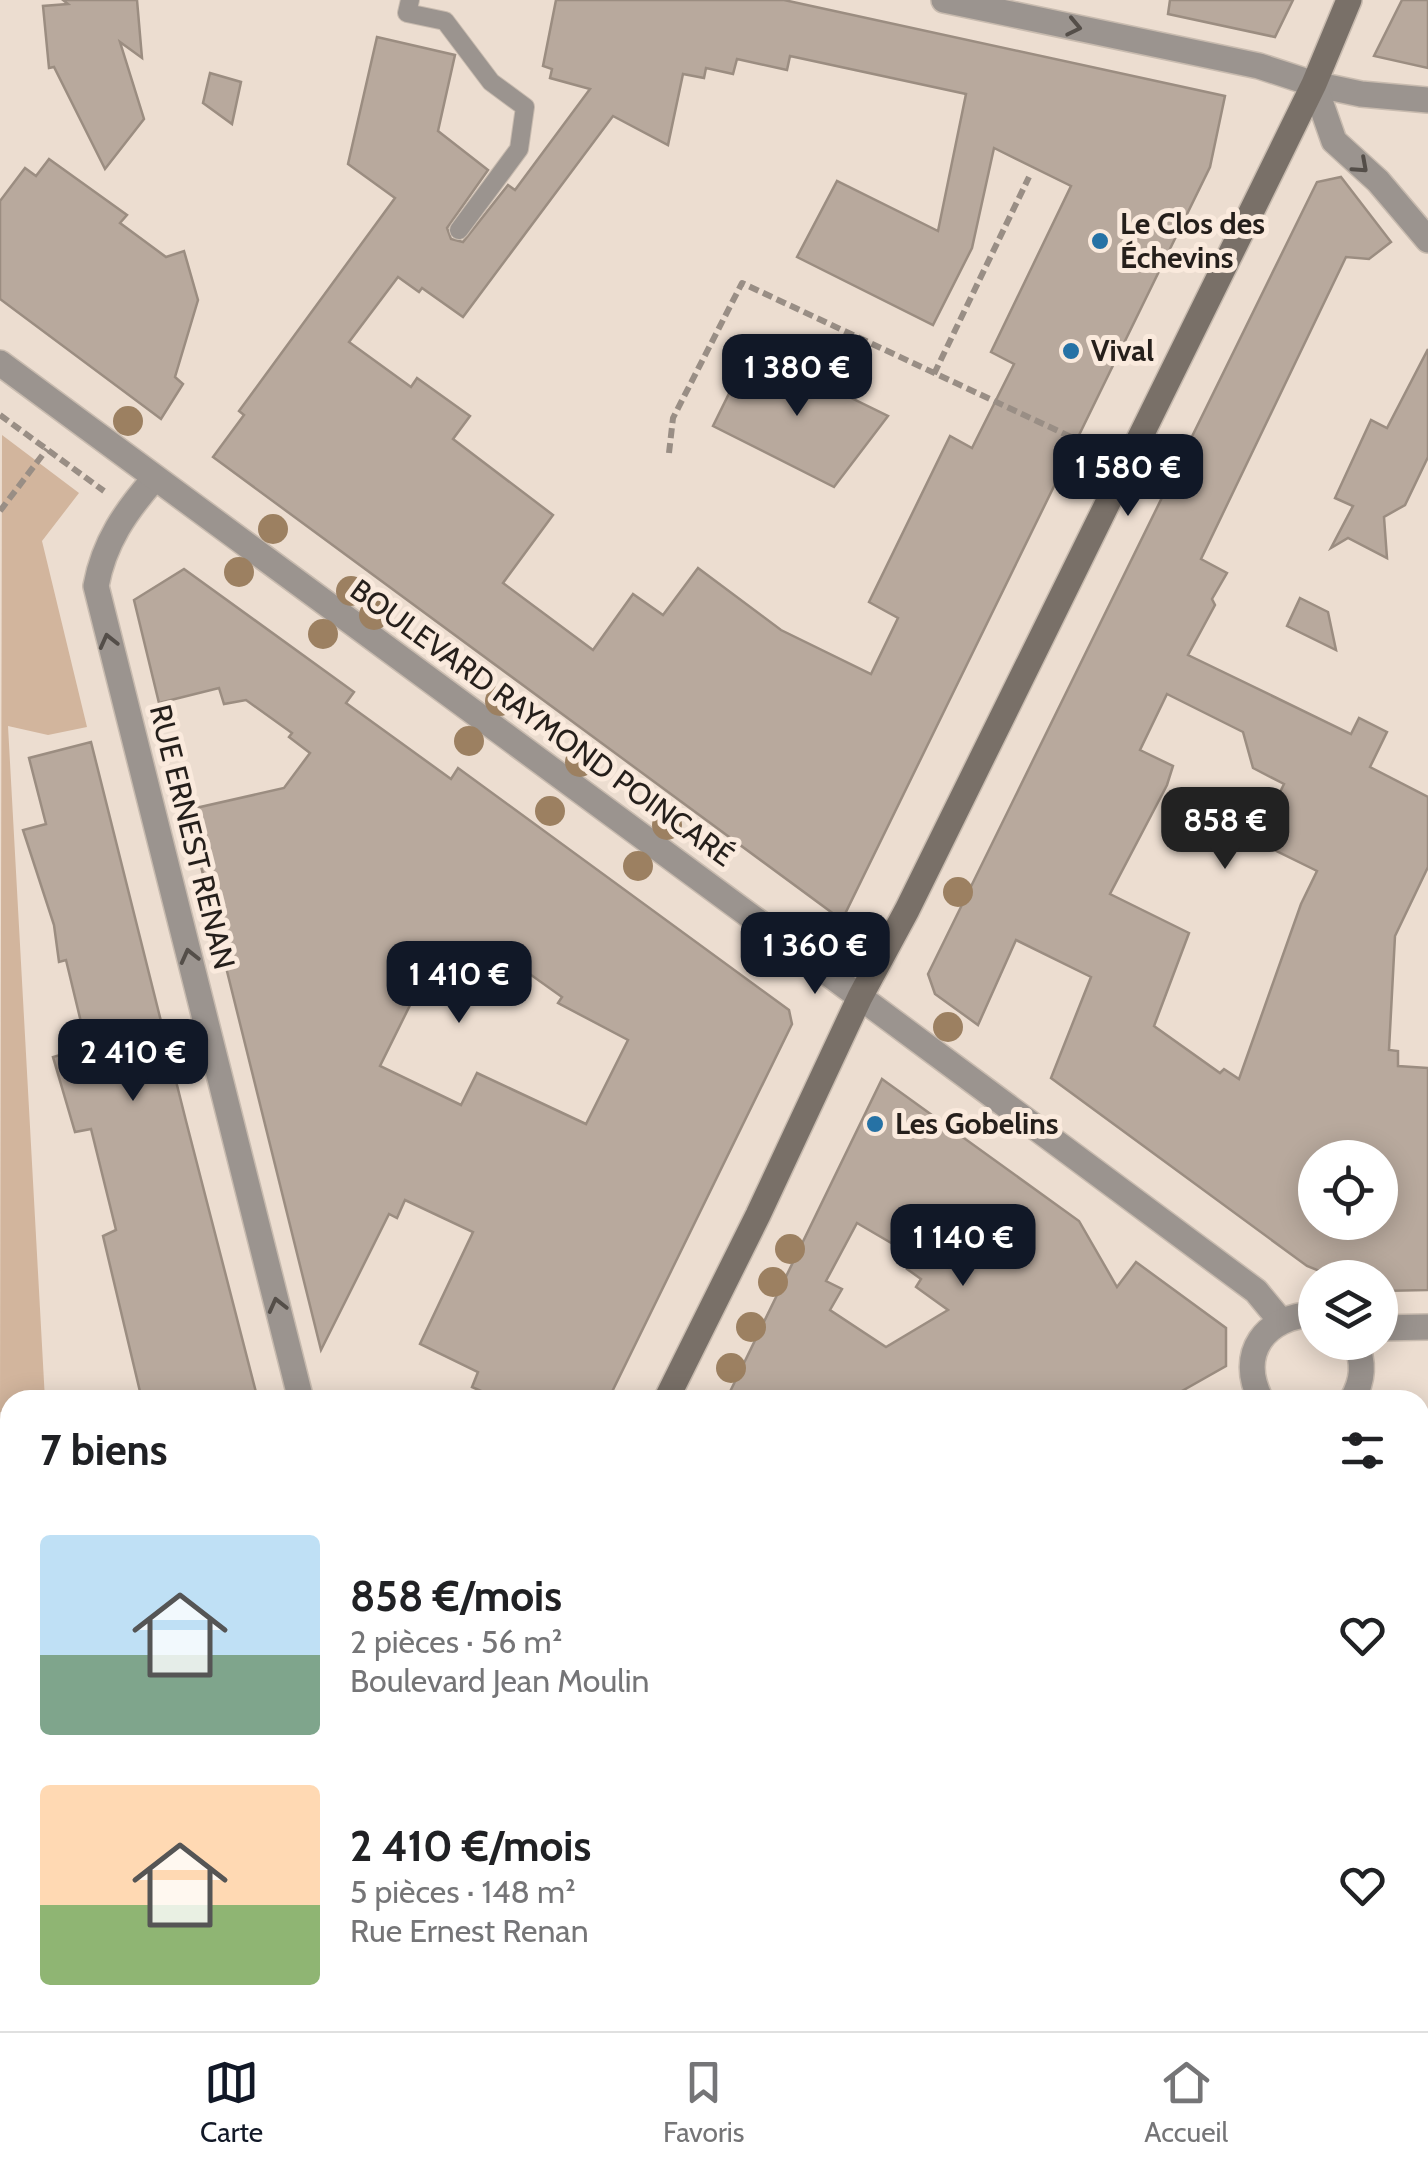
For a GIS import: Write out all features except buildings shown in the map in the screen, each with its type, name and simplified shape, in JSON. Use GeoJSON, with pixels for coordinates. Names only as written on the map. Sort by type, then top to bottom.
{"type":"FeatureCollection","features":[{"type":"Feature","properties":{"kind":"main road"},"geometry":{"type":"LineString","coordinates":[[671,1390],[860,997],[907,910],[1314,84],[1349,0]]}},
{"type":"Feature","properties":{"kind":"street"},"geometry":{"type":"LineString","coordinates":[[944,0],[1241,62],[1361,94],[1428,100]]}},
{"type":"Feature","properties":{"kind":"street"},"geometry":{"type":"LineString","coordinates":[[1314,84],[1334,141],[1378,181],[1428,240]]}},
{"type":"Feature","properties":{"kind":"street","name":"BOULEVARD RAYMOND POINCARÉ"},"geometry":{"type":"LineString","coordinates":[[2,369],[1256,1291],[1280,1320]]}},
{"type":"Feature","properties":{"kind":"street","name":"RUE ERNEST RENAN"},"geometry":{"type":"LineString","coordinates":[[154,478],[129,508],[100,560],[96,586],[298,1390]]}},
{"type":"Feature","properties":{"kind":"street"},"geometry":{"type":"LineString","coordinates":[[1258,1390],[1252,1372],[1259,1342],[1280,1320],[1298,1315]]}},
{"type":"Feature","properties":{"kind":"street"},"geometry":{"type":"LineString","coordinates":[[1398,1328],[1428,1327]]}},
{"type":"Feature","properties":{"kind":"street"},"geometry":{"type":"LineString","coordinates":[[1358,1390],[1360,1360]]}},
{"type":"Feature","properties":{"kind":"lane"},"geometry":{"type":"LineString","coordinates":[[410,0],[407,13],[446,21],[490,82],[525,108],[519,150],[459,230]]}},
{"type":"Feature","properties":{"kind":"path"},"geometry":{"type":"LineString","coordinates":[[934,374],[1028,176]]}},
{"type":"Feature","properties":{"kind":"path"},"geometry":{"type":"LineString","coordinates":[[670,453],[673,418],[742,283],[1076,442],[1126,460]]}},
{"type":"Feature","properties":{"kind":"path"},"geometry":{"type":"LineString","coordinates":[[0,415],[129,508]]}},
{"type":"Feature","properties":{"kind":"path"},"geometry":{"type":"LineString","coordinates":[[0,512],[47,449]]}},
{"type":"Feature","properties":{"kind":"shaded area"},"geometry":{"type":"Polygon","coordinates":[[[2,435],[79,493],[42,541],[87,727],[48,735],[8,726],[44,1390],[0,1390],[2,435]]]}},
{"type":"Feature","properties":{"kind":"place","name":"Le Clos des Échevins"},"geometry":{"type":"Point","coordinates":[1100,241]}},
{"type":"Feature","properties":{"kind":"place","name":"Vival"},"geometry":{"type":"Point","coordinates":[1071,351]}},
{"type":"Feature","properties":{"kind":"place","name":"Les Gobelins"},"geometry":{"type":"Point","coordinates":[875,1124]}}]}
